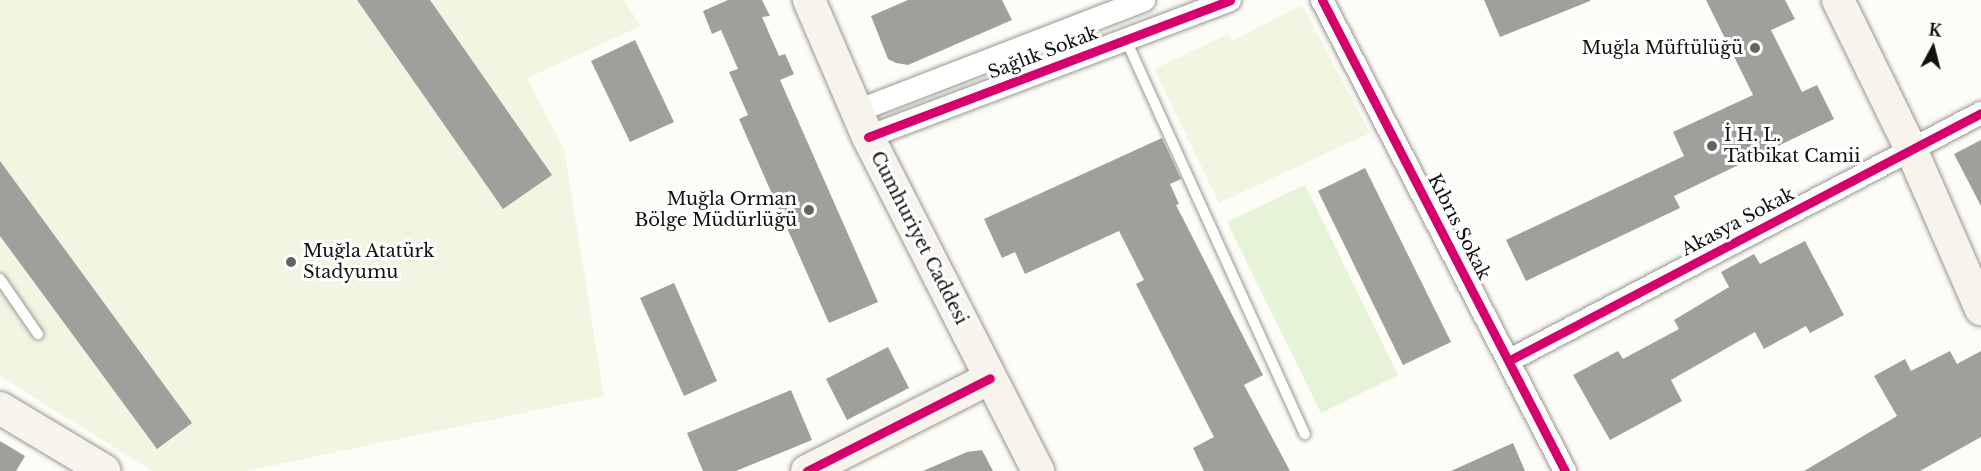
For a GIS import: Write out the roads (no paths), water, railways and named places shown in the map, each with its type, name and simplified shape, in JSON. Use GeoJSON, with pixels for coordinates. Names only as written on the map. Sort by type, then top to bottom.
{"type":"FeatureCollection","features":[{"type":"Feature","properties":{"kind":"main road","name":"Cumhuriyet Caddesi"},"geometry":{"type":"LineString","coordinates":[[808,0],[863,124],[1038,471]]}},
{"type":"Feature","properties":{"kind":"main road"},"geometry":{"type":"LineString","coordinates":[[1838,0],[1911,150],[1981,309]]}},
{"type":"Feature","properties":{"kind":"main road"},"geometry":{"type":"LineString","coordinates":[[807,471],[990,378]]}},
{"type":"Feature","properties":{"kind":"main road"},"geometry":{"type":"LineString","coordinates":[[0,408],[105,471]]}},
{"type":"Feature","properties":{"kind":"street","name":"Sağlık Sokak"},"geometry":{"type":"LineString","coordinates":[[863,124],[1141,0]]}},
{"type":"Feature","properties":{"kind":"street"},"geometry":{"type":"LineString","coordinates":[[1141,0],[1152,30]]}},
{"type":"Feature","properties":{"kind":"street","name":"Sağlık Sokak"},"geometry":{"type":"LineString","coordinates":[[863,124],[1126,40],[1230,0]]}},
{"type":"Feature","properties":{"kind":"street","name":"Kıbrıs Sokak"},"geometry":{"type":"LineString","coordinates":[[1323,0],[1510,360],[1565,471]]}},
{"type":"Feature","properties":{"kind":"street","name":"Akasya Sokak"},"geometry":{"type":"LineString","coordinates":[[1510,360],[1981,113]]}},
{"type":"Feature","properties":{"kind":"lane"},"geometry":{"type":"LineString","coordinates":[[1126,40],[1305,434]]}},
{"type":"Feature","properties":{"kind":"lane"},"geometry":{"type":"LineString","coordinates":[[0,279],[38,334]]}},
{"type":"Feature","properties":{"kind":"place","name":"Muğla Müftülüğü"},"geometry":{"type":"Point","coordinates":[1755,48]}},
{"type":"Feature","properties":{"kind":"place","name":"İ H. L. Tatbikat Camii"},"geometry":{"type":"Point","coordinates":[1712,146]}},
{"type":"Feature","properties":{"kind":"place","name":"Muğla Orman Bölge Müdürlüğü"},"geometry":{"type":"Point","coordinates":[809,210]}},
{"type":"Feature","properties":{"kind":"place","name":"Muğla Atatürk Stadyumu"},"geometry":{"type":"Point","coordinates":[291,262]}}]}
